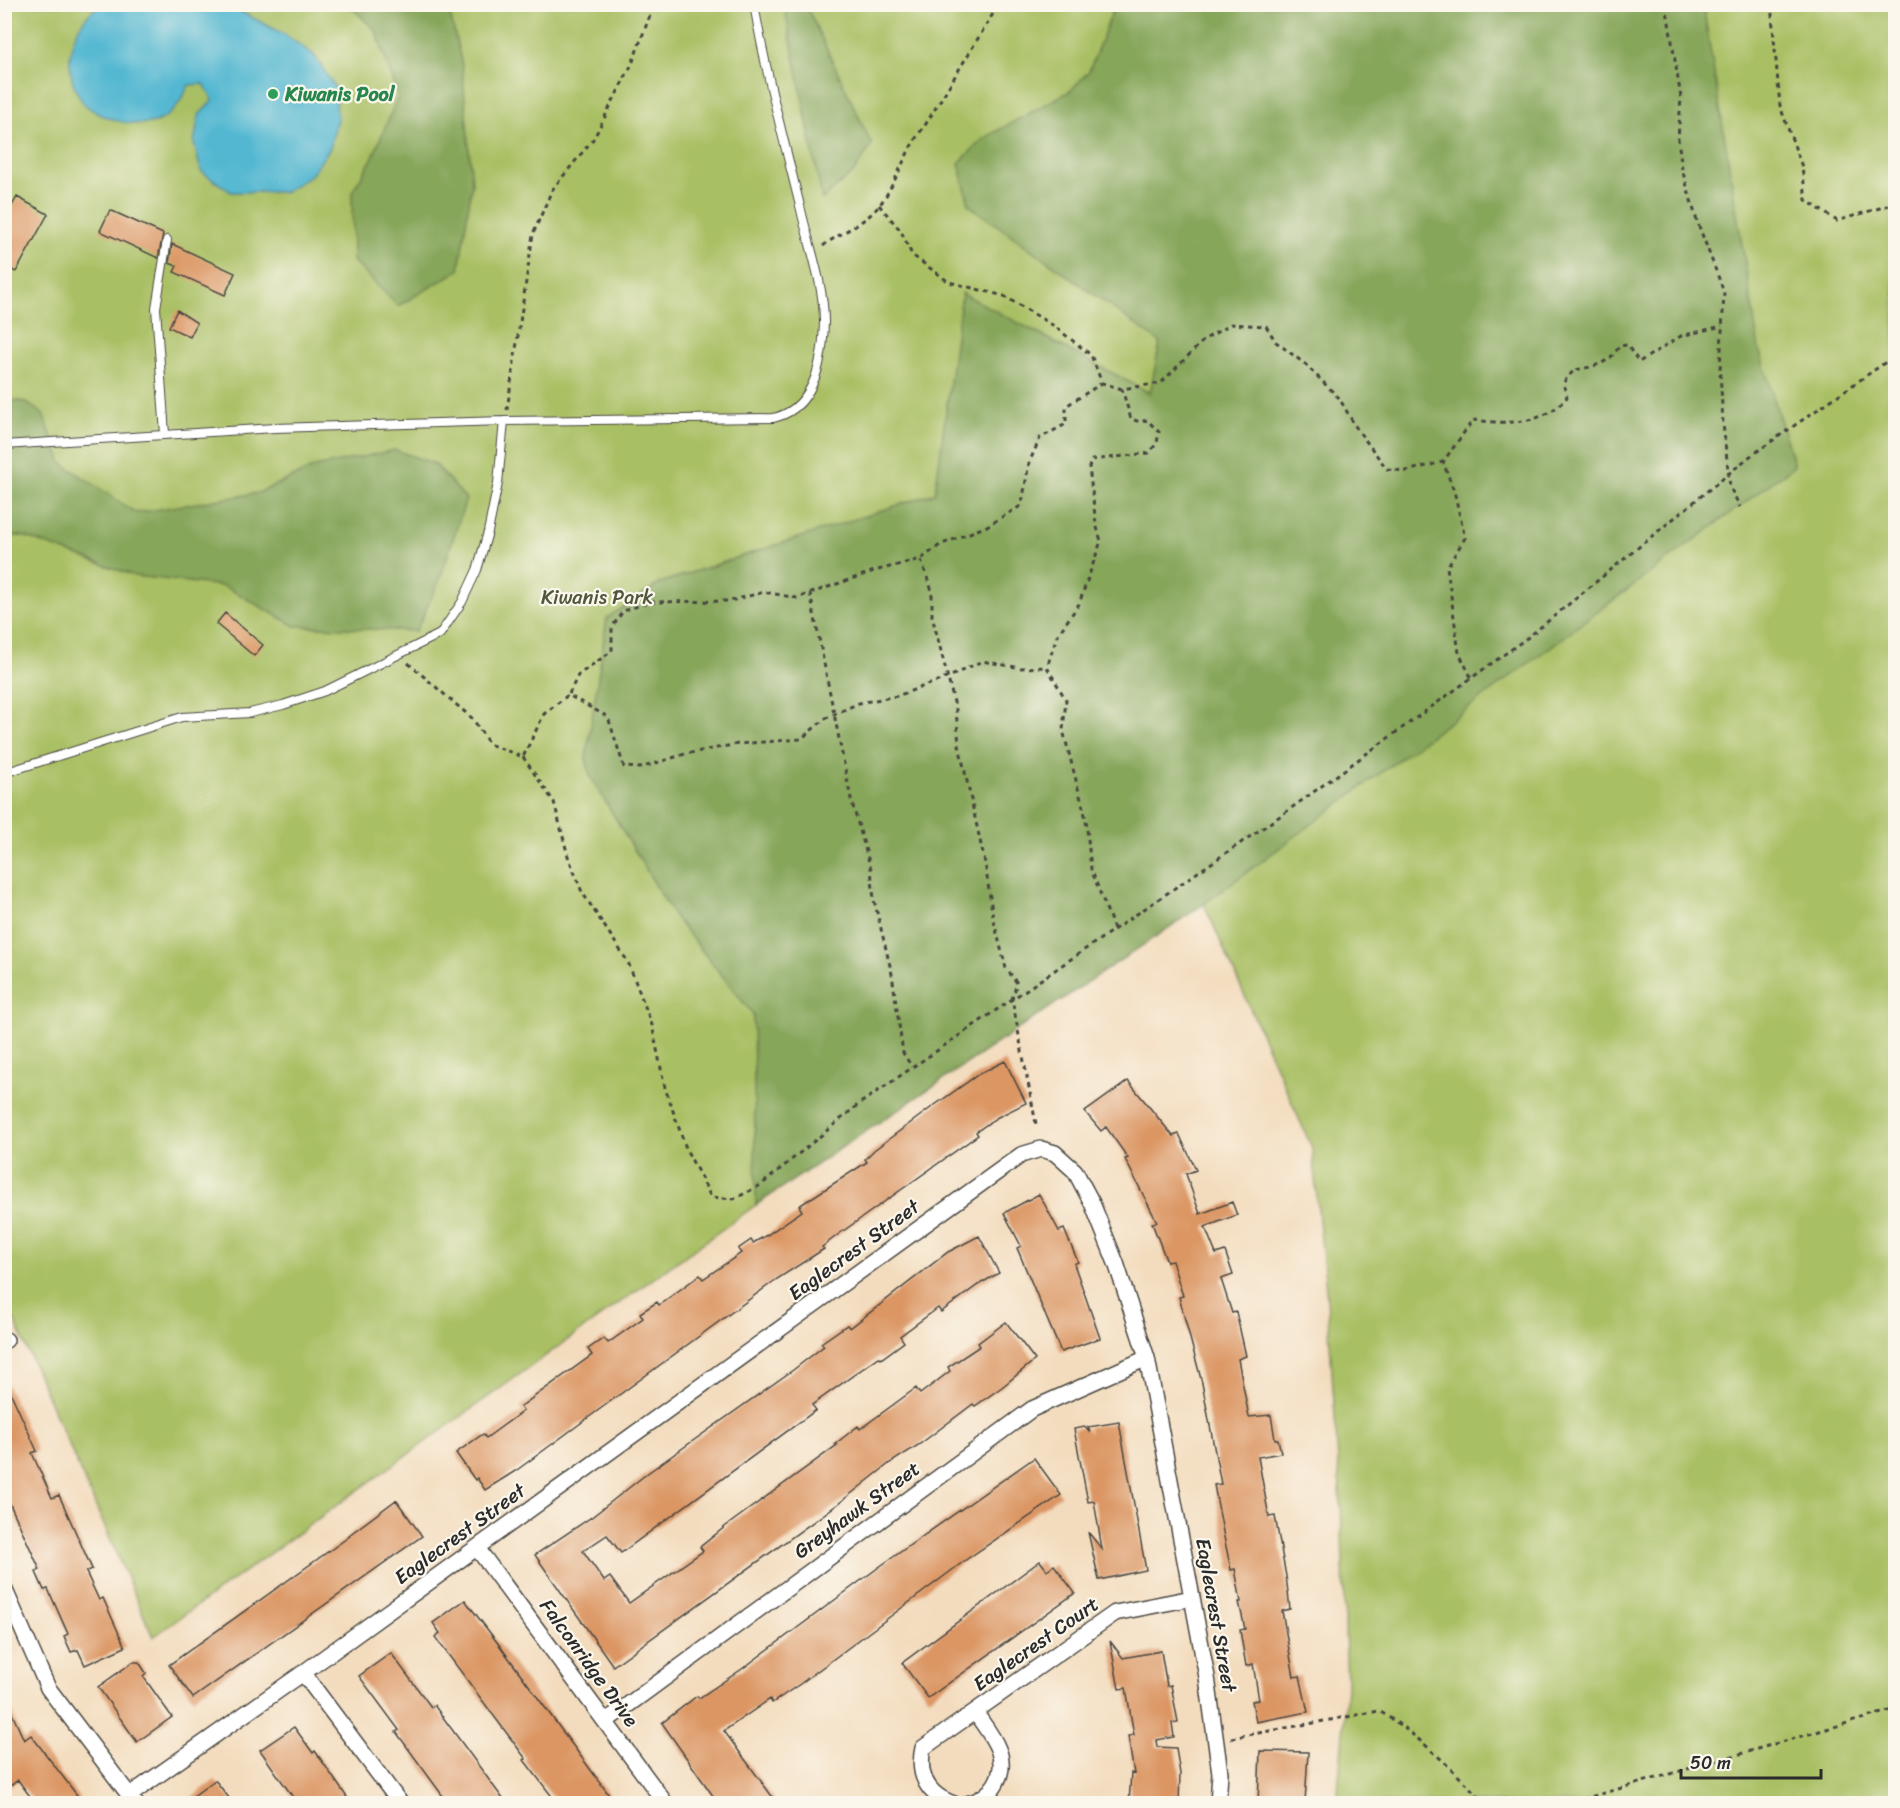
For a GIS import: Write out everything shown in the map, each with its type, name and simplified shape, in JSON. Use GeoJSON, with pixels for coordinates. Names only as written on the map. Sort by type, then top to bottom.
{"type":"FeatureCollection","features":[{"type":"Feature","properties":{"kind":"street","name":"Eaglecrest Street"},"geometry":{"type":"LineString","coordinates":[[133,1799],[303,1673],[1021,1155],[1041,1149],[1055,1153],[1076,1171],[1092,1203],[1116,1263],[1147,1358],[1216,1741],[1220,1773],[1218,1803]]}},
{"type":"Feature","properties":{"kind":"street","name":"Greyhawk Street"},"geometry":{"type":"LineString","coordinates":[[606,1721],[1032,1409],[1147,1358]]}},
{"type":"Feature","properties":{"kind":"street","name":"Falconridge Drive"},"geometry":{"type":"LineString","coordinates":[[477,1548],[666,1803]]}},
{"type":"Feature","properties":{"kind":"street"},"geometry":{"type":"LineString","coordinates":[[4,1588],[48,1688],[133,1799]]}},
{"type":"Feature","properties":{"kind":"street","name":"Eaglecrest Court"},"geometry":{"type":"LineString","coordinates":[[954,1803],[932,1793],[925,1783],[920,1760],[923,1748],[1115,1613],[1192,1598]]}},
{"type":"Feature","properties":{"kind":"street"},"geometry":{"type":"LineString","coordinates":[[303,1673],[401,1803]]}},
{"type":"Feature","properties":{"kind":"street","name":"Eaglecrest Court"},"geometry":{"type":"LineString","coordinates":[[967,1803],[985,1796],[993,1789],[1001,1768],[998,1746],[975,1712]]}},
{"type":"Feature","properties":{"kind":"lane"},"geometry":{"type":"LineString","coordinates":[[4,445],[165,434],[504,421],[783,416],[804,401],[816,379],[824,321],[812,254],[765,64],[754,4]]}},
{"type":"Feature","properties":{"kind":"lane"},"geometry":{"type":"LineString","coordinates":[[165,434],[156,308],[167,240]]}},
{"type":"Feature","properties":{"kind":"lane"},"geometry":{"type":"LineString","coordinates":[[4,773],[182,717],[250,713],[283,705],[325,690],[440,634],[453,618],[477,570],[498,483],[504,421]]}},
{"type":"Feature","properties":{"kind":"path"},"geometry":{"type":"LineString","coordinates":[[504,421],[509,402],[533,234],[552,189],[594,138],[632,64],[654,4]]}},
{"type":"Feature","properties":{"kind":"path"},"geometry":{"type":"LineString","coordinates":[[812,254],[870,215],[879,205],[910,143],[924,127],[999,4]]}},
{"type":"Feature","properties":{"kind":"path"},"geometry":{"type":"LineString","coordinates":[[1666,4],[1682,98],[1678,139],[1682,169],[1697,221],[1724,292],[1720,370],[1728,474],[1730,487],[1740,507]]}},
{"type":"Feature","properties":{"kind":"path"},"geometry":{"type":"LineString","coordinates":[[1771,4],[1780,106],[1802,166],[1806,200],[1837,221],[1896,204]]}},
{"type":"Feature","properties":{"kind":"path"},"geometry":{"type":"LineString","coordinates":[[879,205],[901,231],[912,255],[949,282],[1004,296],[1054,326],[1091,355],[1102,383]]}},
{"type":"Feature","properties":{"kind":"path"},"geometry":{"type":"LineString","coordinates":[[523,758],[544,714],[568,694],[578,675],[612,651],[612,627],[622,610],[650,602],[730,601],[764,592],[797,598],[874,570],[921,559],[940,545],[987,526],[1019,507],[1023,498],[1029,463],[1040,438],[1066,424],[1066,406],[1102,383],[1122,389],[1161,383],[1206,339],[1231,324],[1266,326],[1276,342],[1305,364],[1339,398],[1357,429],[1387,469],[1406,471],[1443,462],[1473,420],[1514,424],[1556,410],[1567,397],[1563,383],[1574,370],[1593,367],[1614,357],[1619,346],[1627,345],[1639,362],[1681,336],[1722,326]]}},
{"type":"Feature","properties":{"kind":"path"},"geometry":{"type":"LineString","coordinates":[[399,655],[473,719],[489,744],[523,758],[554,802],[568,856],[582,892],[628,962],[652,1025],[665,1088],[687,1151],[711,1197],[734,1199],[761,1185],[859,1104],[1283,814],[1531,635],[1728,474],[1847,386],[1896,355]]}},
{"type":"Feature","properties":{"kind":"path"},"geometry":{"type":"LineString","coordinates":[[1114,929],[1091,869],[1086,819],[1063,730],[1066,700],[1047,667],[1057,636],[1079,604],[1101,541],[1096,524],[1089,467],[1092,460],[1149,453],[1157,443],[1159,432],[1147,420],[1140,422],[1131,419],[1122,389]]}},
{"type":"Feature","properties":{"kind":"path"},"geometry":{"type":"LineString","coordinates":[[1443,462],[1454,491],[1466,538],[1447,567],[1459,653],[1471,678]]}},
{"type":"Feature","properties":{"kind":"path"},"geometry":{"type":"LineString","coordinates":[[921,559],[932,591],[932,616],[956,710],[959,745],[986,864],[993,918],[1006,968],[1017,983],[1012,999],[1036,1124]]}},
{"type":"Feature","properties":{"kind":"path"},"geometry":{"type":"LineString","coordinates":[[810,593],[836,713],[851,799],[871,869],[873,900],[892,974],[903,1053],[912,1068]]}},
{"type":"Feature","properties":{"kind":"path"},"geometry":{"type":"LineString","coordinates":[[568,694],[608,717],[624,767],[640,768],[685,754],[738,744],[801,739],[826,718],[859,703],[897,696],[949,678],[982,661],[1021,668],[1047,667]]}},
{"type":"Feature","properties":{"kind":"path"},"geometry":{"type":"LineString","coordinates":[[1566,1803],[1896,1709]]}},
{"type":"Feature","properties":{"kind":"path"},"geometry":{"type":"LineString","coordinates":[[1216,1741],[1379,1711],[1407,1728],[1443,1759],[1486,1803]]}},
{"type":"Feature","properties":{"kind":"green space","name":"Kiwanis Park"},"geometry":{"type":"Polygon","coordinates":[[[4,5],[1895,5],[1895,1803],[1337,1803],[1347,1687],[1341,1505],[1327,1300],[1312,1148],[1204,904],[756,1205],[153,1637],[5,1299],[4,5]]]}},
{"type":"Feature","properties":{"kind":"green space"},"geometry":{"type":"Polygon","coordinates":[[[349,5],[448,5],[462,65],[472,183],[459,270],[398,306],[353,261],[352,192],[372,159],[398,96],[376,31],[349,5]]]}},
{"type":"Feature","properties":{"kind":"green space"},"geometry":{"type":"Polygon","coordinates":[[[784,5],[806,5],[872,145],[853,173],[822,199],[784,5]]]}},
{"type":"Feature","properties":{"kind":"green space"},"geometry":{"type":"Polygon","coordinates":[[[1112,5],[1703,5],[1759,349],[1794,466],[1204,904],[756,1205],[753,1014],[674,916],[590,776],[586,758],[607,618],[660,583],[935,493],[962,293],[1150,393],[1160,342],[969,205],[959,163],[984,138],[1070,91],[1089,71],[1113,10],[1112,5]]]}},
{"type":"Feature","properties":{"kind":"green space"},"geometry":{"type":"Polygon","coordinates":[[[5,399],[25,402],[43,414],[62,463],[136,513],[258,493],[315,467],[395,450],[435,464],[466,499],[440,579],[416,631],[295,626],[224,586],[135,576],[23,536],[5,536],[5,399]]]}},
{"type":"Feature","properties":{"kind":"water","name":"Kiwanis Pool"},"geometry":{"type":"Polygon","coordinates":[[[226,4],[282,33],[314,55],[336,89],[337,119],[330,148],[312,174],[285,192],[231,192],[201,171],[194,143],[199,115],[213,100],[204,84],[189,85],[170,114],[151,123],[140,124],[117,121],[95,112],[80,98],[74,85],[70,60],[75,35],[90,14],[100,5],[226,4]]]}},
{"type":"Feature","properties":{"kind":"building"},"geometry":{"type":"Polygon","coordinates":[[[17,197],[48,214],[16,272],[4,266],[4,220],[17,197]]]}},
{"type":"Feature","properties":{"kind":"building"},"geometry":{"type":"Polygon","coordinates":[[[110,210],[163,234],[158,258],[100,231],[110,210]]]}},
{"type":"Feature","properties":{"kind":"building"},"geometry":{"type":"Polygon","coordinates":[[[172,244],[235,273],[225,295],[174,272],[177,266],[169,263],[172,244]]]}},
{"type":"Feature","properties":{"kind":"building"},"geometry":{"type":"Polygon","coordinates":[[[177,310],[197,323],[190,337],[169,327],[177,310]]]}},
{"type":"Feature","properties":{"kind":"building"},"geometry":{"type":"Polygon","coordinates":[[[225,613],[263,645],[254,656],[216,624],[225,613]]]}},
{"type":"Feature","properties":{"kind":"building"},"geometry":{"type":"Polygon","coordinates":[[[1005,1061],[1026,1103],[996,1118],[976,1132],[978,1135],[839,1234],[822,1247],[824,1249],[777,1279],[517,1470],[485,1490],[477,1478],[475,1480],[456,1453],[483,1434],[486,1438],[523,1411],[520,1407],[592,1355],[588,1349],[604,1338],[608,1343],[643,1318],[640,1313],[657,1302],[659,1305],[700,1275],[703,1279],[741,1253],[738,1249],[751,1240],[753,1243],[802,1211],[799,1206],[867,1162],[865,1159],[874,1150],[932,1107],[979,1074],[1005,1061]]]}},
{"type":"Feature","properties":{"kind":"building"},"geometry":{"type":"Polygon","coordinates":[[[1128,1081],[1173,1136],[1179,1134],[1196,1170],[1186,1174],[1200,1214],[1232,1202],[1237,1215],[1205,1227],[1216,1254],[1225,1251],[1233,1275],[1221,1279],[1232,1313],[1236,1312],[1246,1356],[1238,1359],[1249,1417],[1271,1415],[1275,1439],[1278,1439],[1281,1453],[1258,1457],[1269,1517],[1275,1516],[1286,1576],[1290,1609],[1282,1611],[1294,1677],[1300,1676],[1308,1712],[1256,1722],[1252,1701],[1259,1700],[1253,1664],[1246,1666],[1240,1630],[1245,1629],[1239,1602],[1241,1602],[1235,1569],[1231,1570],[1214,1485],[1221,1484],[1202,1383],[1179,1297],[1183,1296],[1172,1261],[1167,1262],[1152,1223],[1157,1222],[1125,1159],[1128,1158],[1106,1127],[1101,1131],[1085,1112],[1128,1081]]]}},
{"type":"Feature","properties":{"kind":"building"},"geometry":{"type":"Polygon","coordinates":[[[1039,1194],[1059,1231],[1064,1229],[1078,1262],[1074,1264],[1100,1338],[1061,1352],[1017,1248],[1021,1246],[1004,1213],[1039,1194]]]}},
{"type":"Feature","properties":{"kind":"building"},"geometry":{"type":"Polygon","coordinates":[[[979,1236],[999,1273],[941,1312],[938,1308],[900,1336],[904,1342],[812,1405],[816,1410],[621,1553],[607,1535],[583,1551],[604,1581],[610,1577],[629,1603],[703,1551],[700,1547],[726,1526],[837,1445],[835,1444],[858,1426],[860,1429],[916,1388],[920,1394],[950,1371],[948,1367],[980,1346],[978,1343],[1006,1322],[1035,1360],[1002,1387],[975,1406],[973,1404],[920,1444],[890,1463],[838,1504],[613,1666],[535,1555],[593,1516],[649,1472],[793,1370],[824,1346],[821,1343],[847,1325],[850,1328],[948,1252],[979,1236]]]}},
{"type":"Feature","properties":{"kind":"building"},"geometry":{"type":"Polygon","coordinates":[[[4,1378],[37,1451],[32,1453],[52,1498],[59,1495],[92,1569],[86,1572],[99,1600],[103,1598],[125,1647],[85,1665],[78,1650],[71,1652],[64,1636],[68,1634],[48,1589],[44,1590],[36,1572],[40,1570],[4,1491],[4,1378]]]}},
{"type":"Feature","properties":{"kind":"building"},"geometry":{"type":"Polygon","coordinates":[[[1119,1422],[1146,1570],[1099,1580],[1088,1532],[1102,1549],[1094,1501],[1088,1502],[1074,1429],[1085,1427],[1090,1433],[1088,1427],[1119,1422]]]}},
{"type":"Feature","properties":{"kind":"building"},"geometry":{"type":"Polygon","coordinates":[[[1034,1458],[1061,1495],[967,1559],[800,1684],[772,1703],[770,1699],[724,1731],[777,1803],[718,1803],[662,1723],[697,1696],[699,1698],[742,1669],[879,1567],[1034,1458]]]}},
{"type":"Feature","properties":{"kind":"building"},"geometry":{"type":"Polygon","coordinates":[[[396,1500],[422,1536],[193,1698],[169,1665],[350,1536],[396,1500]]]}},
{"type":"Feature","properties":{"kind":"building"},"geometry":{"type":"Polygon","coordinates":[[[1040,1561],[1047,1570],[1054,1565],[1075,1593],[928,1698],[902,1663],[1040,1561]]]}},
{"type":"Feature","properties":{"kind":"building"},"geometry":{"type":"Polygon","coordinates":[[[465,1600],[615,1803],[557,1803],[524,1760],[526,1759],[435,1637],[440,1633],[433,1623],[465,1600]]]}},
{"type":"Feature","properties":{"kind":"building"},"geometry":{"type":"Polygon","coordinates":[[[1110,1641],[1123,1658],[1161,1651],[1167,1686],[1171,1685],[1178,1722],[1172,1723],[1174,1737],[1156,1740],[1157,1747],[1176,1748],[1180,1774],[1179,1803],[1129,1803],[1131,1773],[1134,1774],[1128,1736],[1134,1735],[1126,1688],[1119,1689],[1110,1641]]]}},
{"type":"Feature","properties":{"kind":"building"},"geometry":{"type":"Polygon","coordinates":[[[391,1653],[431,1707],[434,1705],[506,1803],[448,1803],[396,1732],[399,1730],[359,1676],[391,1653]]]}},
{"type":"Feature","properties":{"kind":"building"},"geometry":{"type":"Polygon","coordinates":[[[133,1662],[139,1662],[146,1673],[143,1676],[172,1717],[137,1742],[98,1687],[133,1662]]]}},
{"type":"Feature","properties":{"kind":"building"},"geometry":{"type":"Polygon","coordinates":[[[4,1696],[24,1740],[31,1735],[83,1803],[35,1803],[18,1780],[10,1786],[4,1778],[4,1696]]]}},
{"type":"Feature","properties":{"kind":"building"},"geometry":{"type":"Polygon","coordinates":[[[294,1727],[313,1753],[315,1751],[351,1803],[297,1803],[260,1750],[294,1727]]]}},
{"type":"Feature","properties":{"kind":"building"},"geometry":{"type":"Polygon","coordinates":[[[1260,1751],[1308,1752],[1305,1803],[1258,1803],[1260,1751]]]}},
{"type":"Feature","properties":{"kind":"building"},"geometry":{"type":"Polygon","coordinates":[[[215,1780],[233,1803],[184,1803],[215,1780]]]}},
{"type":"Feature","properties":{"kind":"place","name":"Kiwanis Pool"},"geometry":{"type":"Point","coordinates":[273,94]}}]}
